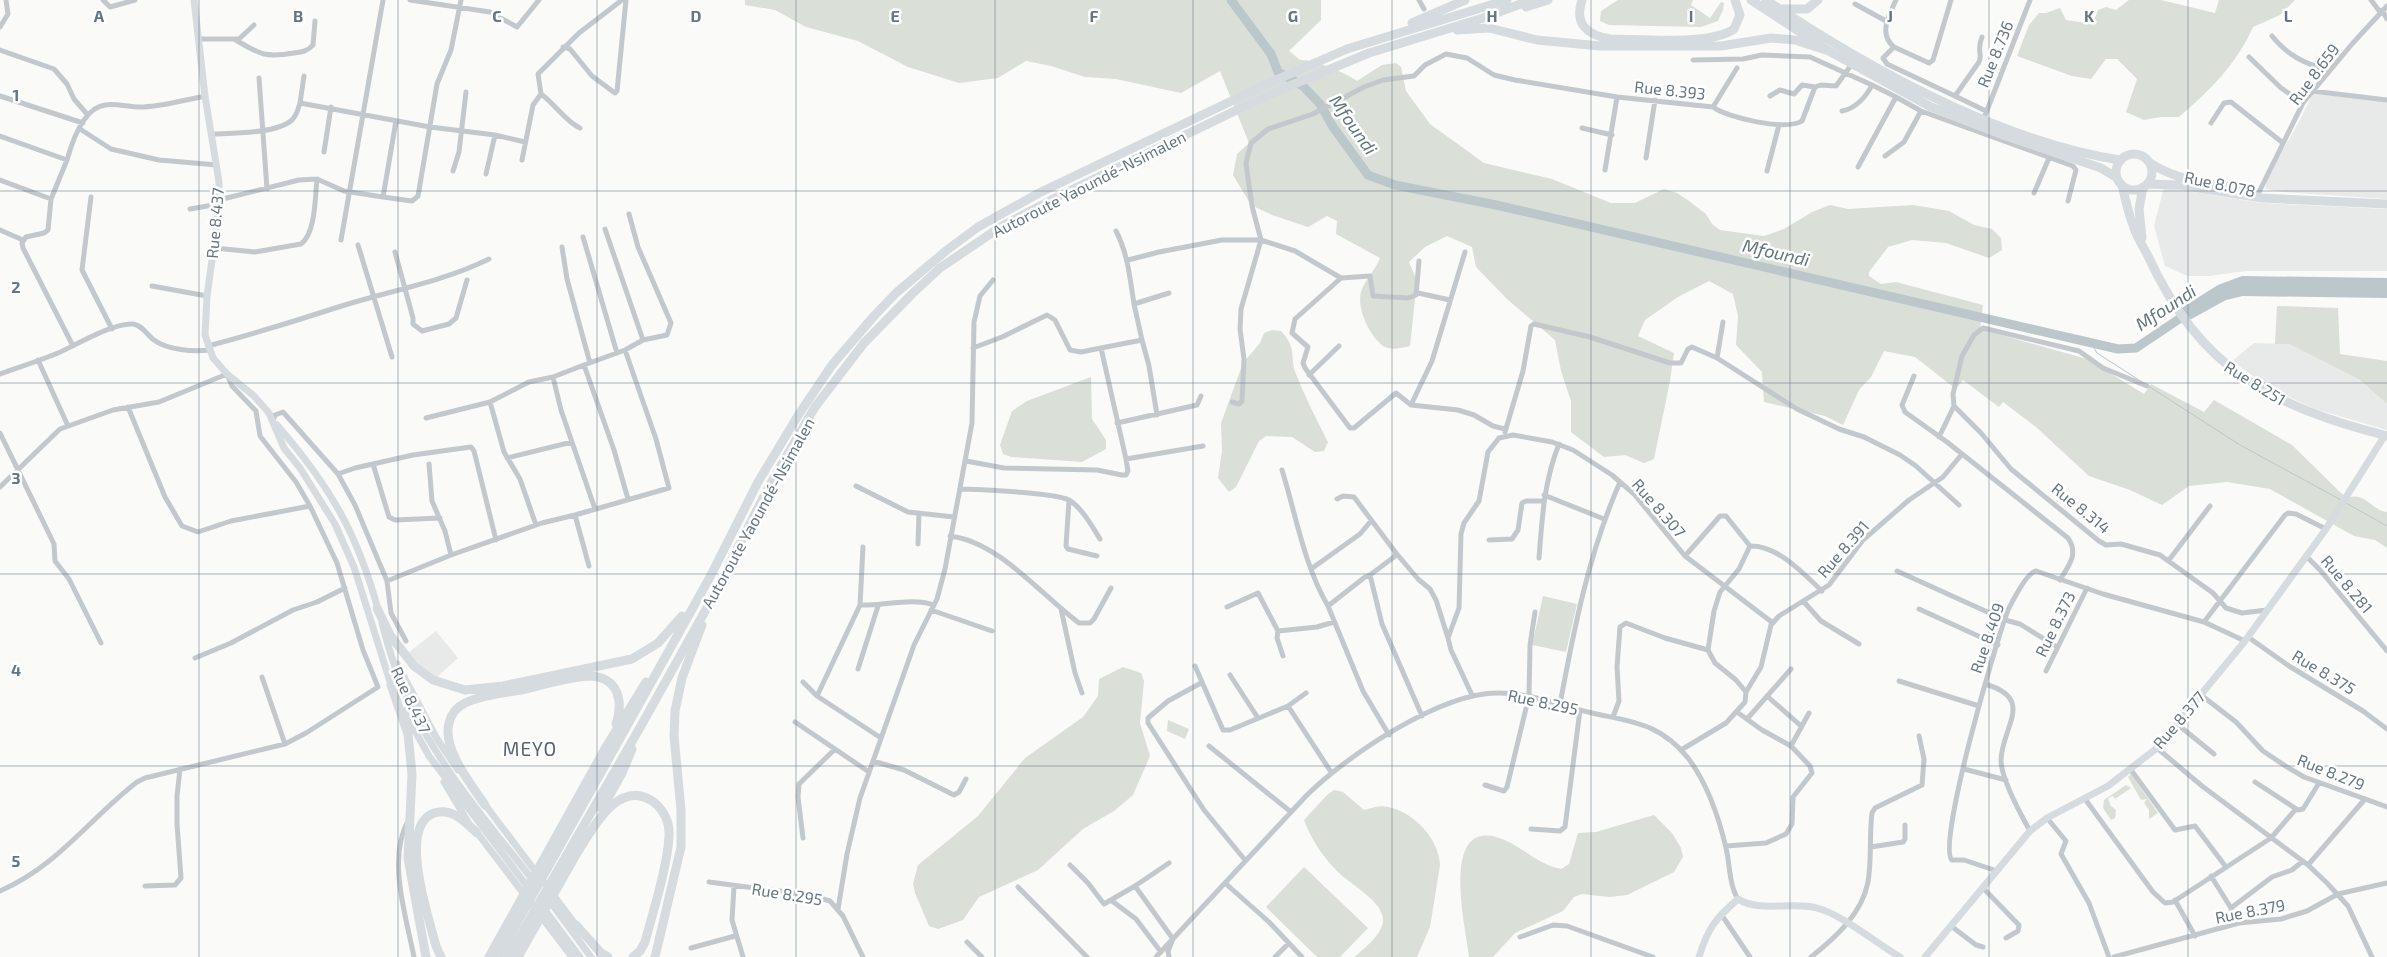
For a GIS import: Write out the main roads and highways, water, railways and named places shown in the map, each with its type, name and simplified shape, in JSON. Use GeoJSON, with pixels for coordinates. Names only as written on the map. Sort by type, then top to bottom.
{"type":"FeatureCollection","features":[{"type":"Feature","properties":{"kind":"highway"},"geometry":{"type":"LineString","coordinates":[[1347,49],[1465,0]]}},
{"type":"Feature","properties":{"kind":"highway","name":"Autoroute Yaoundé-Nsimalen"},"geometry":{"type":"LineString","coordinates":[[498,957],[710,577],[758,482],[816,388],[874,316],[922,271],[970,233],[1009,209],[1267,84],[1347,49],[1507,0]]}},
{"type":"Feature","properties":{"kind":"highway","name":"Autoroute Yaoundé-Nsimalen"},"geometry":{"type":"LineString","coordinates":[[508,957],[642,724],[714,594],[768,488],[816,407],[864,343],[913,293],[940,268],[1002,226],[1063,194],[1270,94],[1313,75],[1531,0]]}},
{"type":"Feature","properties":{"kind":"highway"},"geometry":{"type":"LineString","coordinates":[[1503,11],[1521,9],[1548,0]]}},
{"type":"Feature","properties":{"kind":"highway"},"geometry":{"type":"LineString","coordinates":[[1582,0],[1579,9],[1580,18],[1588,32],[1596,36],[1610,39],[1702,39],[1720,37],[1734,30],[1740,15],[1735,0]]}},
{"type":"Feature","properties":{"kind":"highway"},"geometry":{"type":"LineString","coordinates":[[1751,0],[1829,51],[1932,106],[2042,152],[2101,168],[2120,182],[2132,190],[2145,185],[2152,174],[2150,163],[2142,156],[2136,154],[2130,154],[2120,160],[2116,169],[2120,182]]}},
{"type":"Feature","properties":{"kind":"highway"},"geometry":{"type":"LineString","coordinates":[[1766,0],[1881,71],[2082,153],[2120,160]]}},
{"type":"Feature","properties":{"kind":"highway"},"geometry":{"type":"LineString","coordinates":[[1779,8],[1807,9],[1818,0]]}},
{"type":"Feature","properties":{"kind":"highway"},"geometry":{"type":"LineString","coordinates":[[1405,42],[1462,29],[1489,28],[1537,40],[1583,46],[1721,46],[1771,38],[1795,40],[1829,51]]}},
{"type":"Feature","properties":{"kind":"highway","name":"Rue 8.078"},"geometry":{"type":"LineString","coordinates":[[2150,163],[2160,170],[2179,176],[2292,199]]}},
{"type":"Feature","properties":{"kind":"highway","name":"Rue 8.251"},"geometry":{"type":"LineString","coordinates":[[2120,182],[2132,225],[2164,288],[2186,322],[2219,359],[2270,395],[2312,414],[2386,436]]}},
{"type":"Feature","properties":{"kind":"highway","name":"Rue 8.251"},"geometry":{"type":"LineString","coordinates":[[2145,185],[2139,209],[2139,223],[2146,253]]}},
{"type":"Feature","properties":{"kind":"highway","name":"Rue 8.078"},"geometry":{"type":"LineString","coordinates":[[2145,185],[2180,185],[2262,198],[2352,204],[2387,204]]}},
{"type":"Feature","properties":{"kind":"highway"},"geometry":{"type":"LineString","coordinates":[[377,608],[390,635],[414,666],[433,680],[452,688],[481,689],[617,663],[645,653],[658,644],[672,629],[710,577]]}},
{"type":"Feature","properties":{"kind":"highway"},"geometry":{"type":"LineString","coordinates":[[655,957],[681,847],[681,810],[674,736],[678,694],[686,663],[714,594]]}},
{"type":"Feature","properties":{"kind":"highway"},"geometry":{"type":"LineString","coordinates":[[489,957],[634,698],[667,653]]}},
{"type":"Feature","properties":{"kind":"highway"},"geometry":{"type":"LineString","coordinates":[[485,805],[463,771],[448,741],[449,722],[454,713],[466,703],[578,677],[600,677],[608,681],[615,688],[620,704],[616,723],[606,747]]}},
{"type":"Feature","properties":{"kind":"highway"},"geometry":{"type":"LineString","coordinates":[[392,686],[408,734],[412,774],[408,858],[426,957]]}},
{"type":"Feature","properties":{"kind":"highway"},"geometry":{"type":"LineString","coordinates":[[518,957],[622,773],[642,724]]}},
{"type":"Feature","properties":{"kind":"highway"},"geometry":{"type":"LineString","coordinates":[[574,858],[605,812],[616,801],[633,796],[652,801],[661,809],[668,820],[668,846],[645,942],[640,952],[633,957]]}},
{"type":"Feature","properties":{"kind":"highway"},"geometry":{"type":"LineString","coordinates":[[441,957],[436,946],[415,854],[416,835],[423,821],[432,814],[440,812],[460,817],[477,833]]}},
{"type":"Feature","properties":{"kind":"highway"},"geometry":{"type":"LineString","coordinates":[[576,925],[601,954],[608,957]]}},
{"type":"Feature","properties":{"kind":"highway"},"geometry":{"type":"LineString","coordinates":[[484,957],[502,932]]}},
{"type":"Feature","properties":{"kind":"main road","name":"Rue 8.437"},"geometry":{"type":"LineString","coordinates":[[194,0],[205,96],[217,166],[219,202],[204,327],[209,348],[227,374],[254,396],[308,463],[336,503],[362,560],[399,680],[423,729],[457,782],[520,863],[562,911],[591,957]]}},
{"type":"Feature","properties":{"kind":"main road","name":"Rue 8.437"},"geometry":{"type":"LineString","coordinates":[[273,421],[284,448],[320,498],[346,546],[392,686],[415,735],[512,873],[580,957]]}},
{"type":"Feature","properties":{"kind":"main road","name":"Rue 8.377"},"geometry":{"type":"LineString","coordinates":[[1924,957],[2030,831],[2047,818],[2085,799],[2131,770],[2156,748],[2246,639],[2326,529],[2386,436]]}},
{"type":"Feature","properties":{"kind":"main road"},"geometry":{"type":"LineString","coordinates":[[387,644],[437,739],[524,856],[562,911],[576,925],[600,957]]}},
{"type":"Feature","properties":{"kind":"main road"},"geometry":{"type":"LineString","coordinates":[[429,756],[460,810],[477,833],[512,873]]}},
{"type":"Feature","properties":{"kind":"main road"},"geometry":{"type":"LineString","coordinates":[[1699,957],[1708,929],[1738,899],[1743,903],[1761,906],[1814,908],[1827,912],[1900,957]]}},
{"type":"Feature","properties":{"kind":"main road"},"geometry":{"type":"LineString","coordinates":[[553,926],[572,957]]}},
{"type":"Feature","properties":{"kind":"waterway","name":"Mfoundi"},"geometry":{"type":"LineString","coordinates":[[1231,0],[1271,54],[1278,72],[1303,86],[1320,104],[1333,127],[1368,175],[1395,185],[1496,205],[2118,349],[2136,348],[2188,313]]}},
{"type":"Feature","properties":{"kind":"waterway"},"geometry":{"type":"LineString","coordinates":[[2091,343],[2097,353],[2240,445],[2341,500]]}},
{"type":"Feature","properties":{"kind":"waterway"},"geometry":{"type":"LineString","coordinates":[[2346,503],[2387,526]]}},
{"type":"Feature","properties":{"kind":"district","name":"MEYO"},"geometry":{"type":"Point","coordinates":[530,749]}}]}
